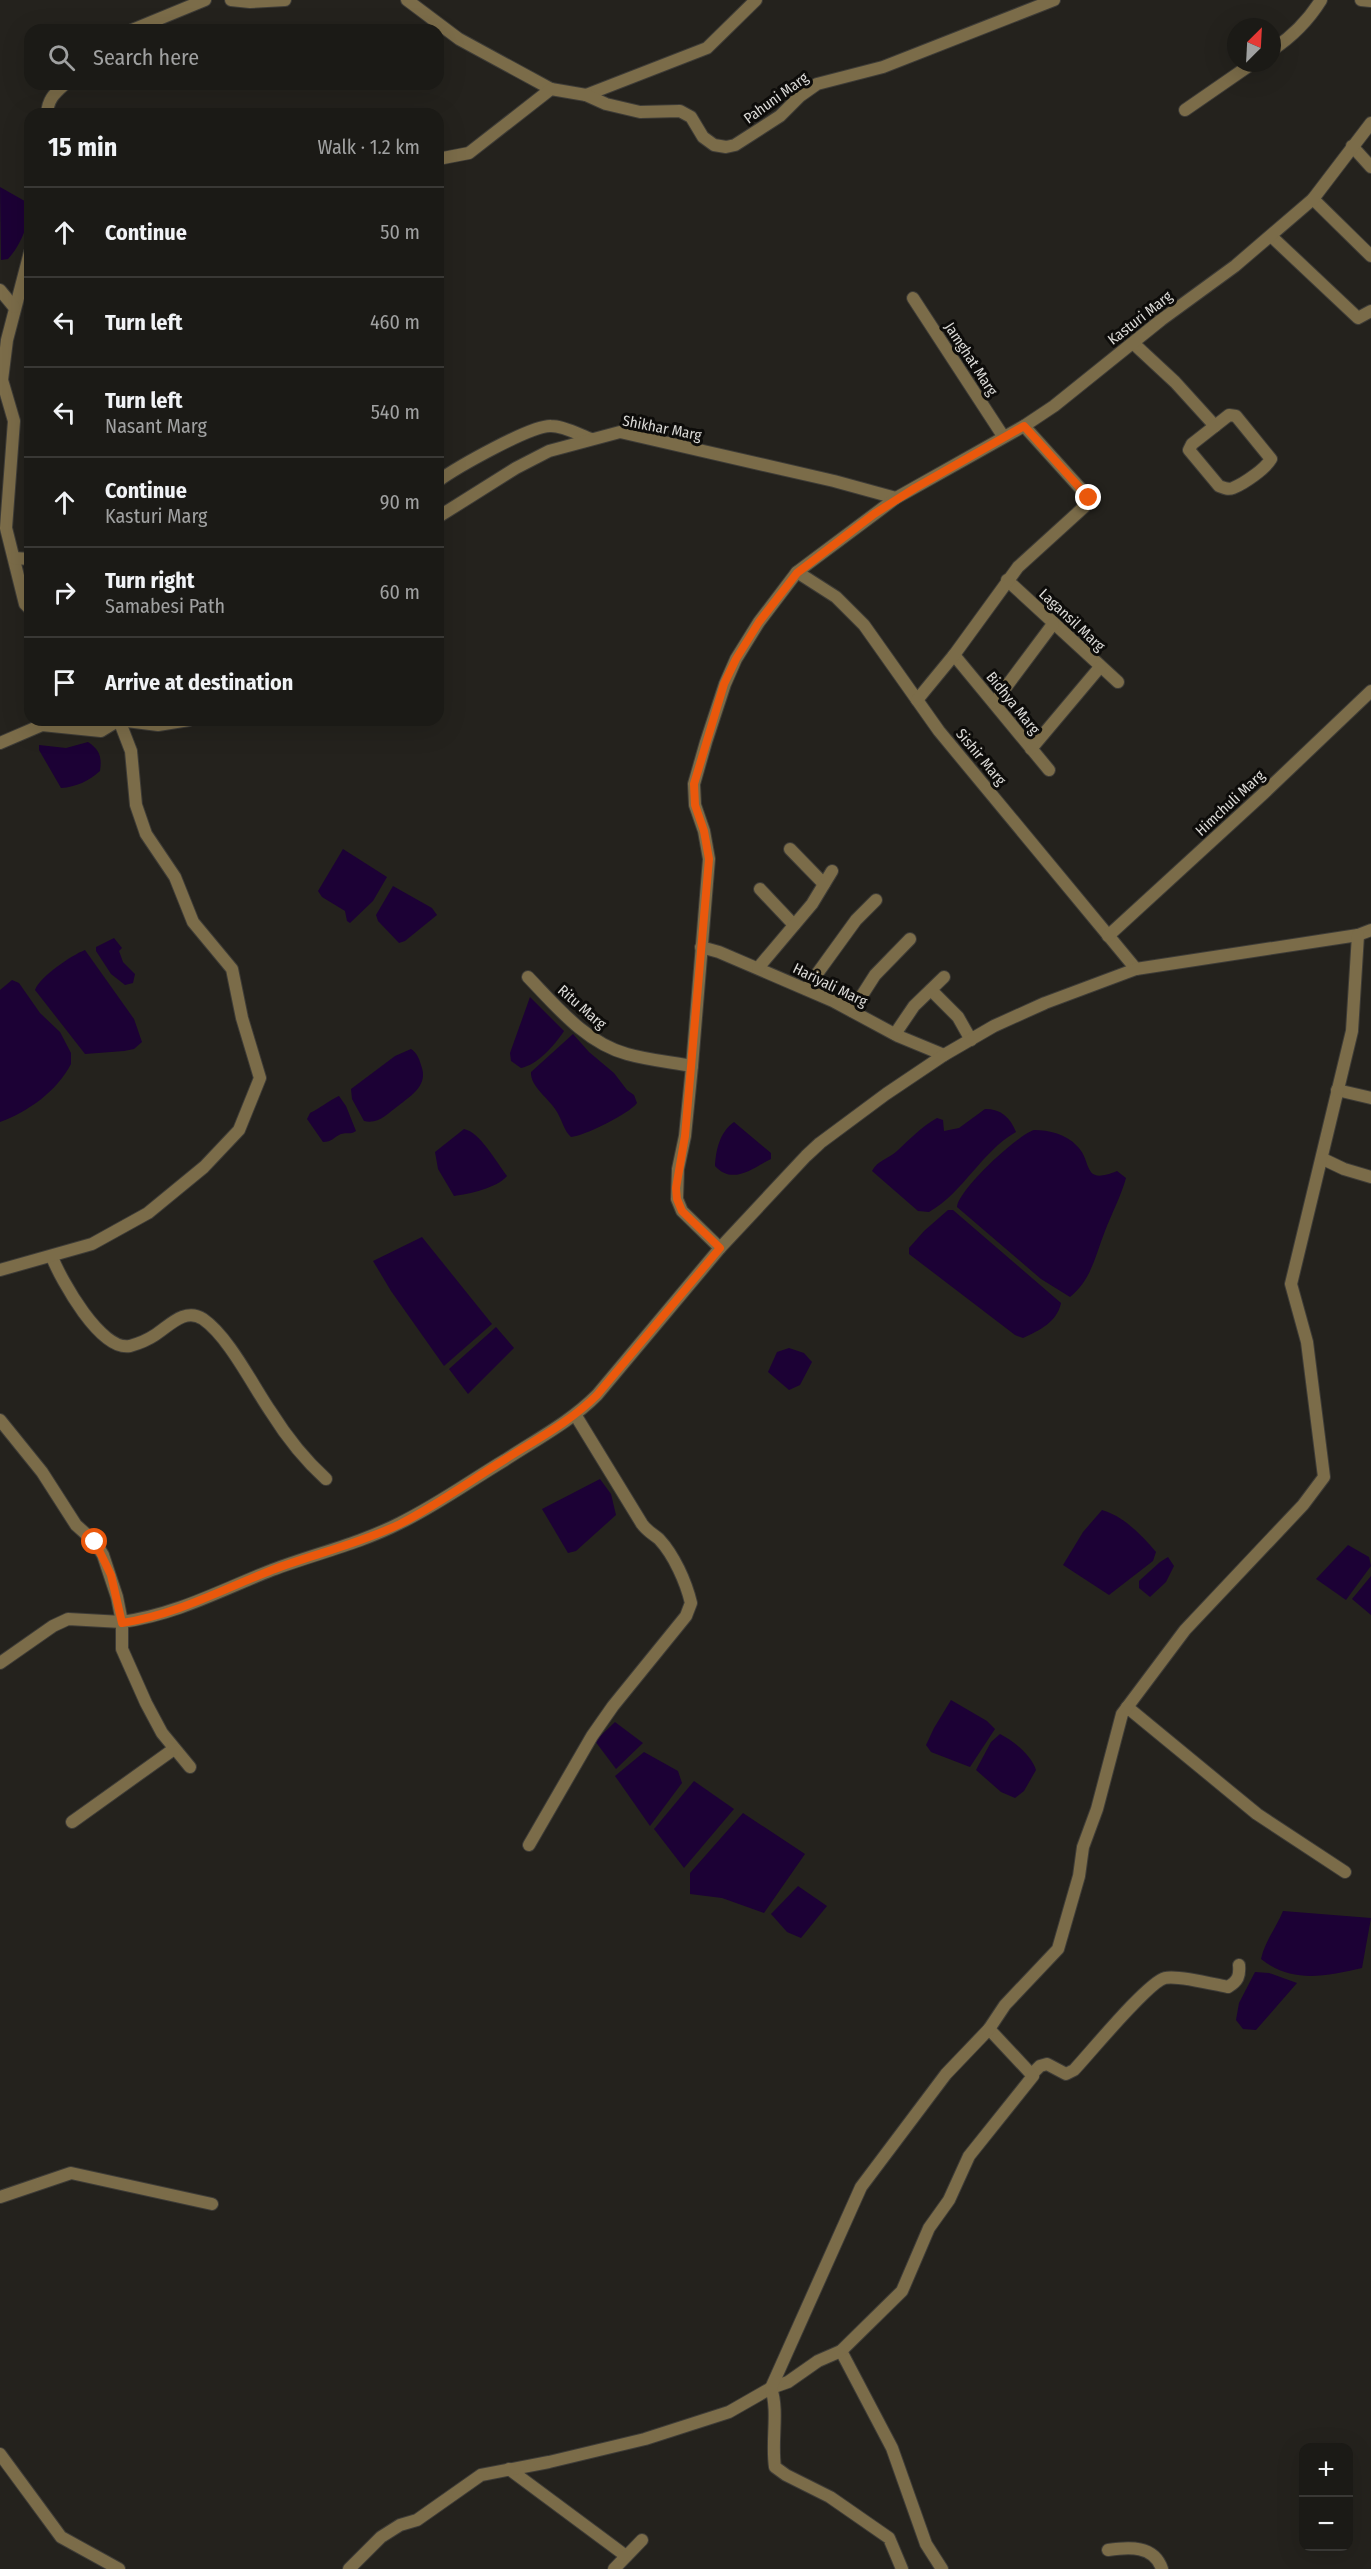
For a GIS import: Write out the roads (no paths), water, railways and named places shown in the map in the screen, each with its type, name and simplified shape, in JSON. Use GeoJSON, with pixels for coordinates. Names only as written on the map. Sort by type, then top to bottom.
{"type":"FeatureCollection","features":[{"type":"Feature","properties":{"kind":"street"},"geometry":{"type":"LineString","coordinates":[[147,24],[205,0]]}},
{"type":"Feature","properties":{"kind":"street"},"geometry":{"type":"LineString","coordinates":[[231,0],[250,2],[285,0]]}},
{"type":"Feature","properties":{"kind":"street"},"geometry":{"type":"LineString","coordinates":[[407,0],[439,24]]}},
{"type":"Feature","properties":{"kind":"street"},"geometry":{"type":"LineString","coordinates":[[586,94],[707,48],[756,0]]}},
{"type":"Feature","properties":{"kind":"street","name":"Pahuni Marg"},"geometry":{"type":"LineString","coordinates":[[551,89],[586,94],[606,104],[631,111],[680,111],[691,117],[703,137],[714,146],[735,145],[780,116],[800,96],[817,84],[883,67],[1054,0]]}},
{"type":"Feature","properties":{"kind":"street"},"geometry":{"type":"LineString","coordinates":[[1281,44],[1310,18],[1321,0]]}},
{"type":"Feature","properties":{"kind":"street"},"geometry":{"type":"LineString","coordinates":[[1361,0],[1371,1]]}},
{"type":"Feature","properties":{"kind":"street"},"geometry":{"type":"LineString","coordinates":[[444,28],[459,39],[551,89],[469,153],[444,158]]}},
{"type":"Feature","properties":{"kind":"street"},"geometry":{"type":"LineString","coordinates":[[1185,110],[1240,72]]}},
{"type":"Feature","properties":{"kind":"street"},"geometry":{"type":"LineString","coordinates":[[47,108],[47,102],[58,90]]}},
{"type":"Feature","properties":{"kind":"street","name":"Kasturi Marg"},"geometry":{"type":"LineString","coordinates":[[720,1248],[682,1211],[677,1199],[678,1168],[685,1136],[692,1066],[709,859],[704,831],[695,805],[694,784],[724,684],[736,659],[759,622],[797,573],[896,498],[1024,426],[1054,406],[1271,236],[1313,199],[1371,123]]}},
{"type":"Feature","properties":{"kind":"street"},"geometry":{"type":"LineString","coordinates":[[1352,147],[1371,167]]}},
{"type":"Feature","properties":{"kind":"street"},"geometry":{"type":"LineString","coordinates":[[1313,199],[1371,256]]}},
{"type":"Feature","properties":{"kind":"street"},"geometry":{"type":"LineString","coordinates":[[1271,236],[1358,318],[1371,311]]}},
{"type":"Feature","properties":{"kind":"street"},"geometry":{"type":"LineString","coordinates":[[24,273],[3,338],[2,380],[14,421],[3,530],[14,558],[24,600]]}},
{"type":"Feature","properties":{"kind":"street"},"geometry":{"type":"LineString","coordinates":[[0,290],[14,307]]}},
{"type":"Feature","properties":{"kind":"street","name":"Jamghat Marg"},"geometry":{"type":"LineString","coordinates":[[913,298],[1003,436]]}},
{"type":"Feature","properties":{"kind":"street"},"geometry":{"type":"LineString","coordinates":[[1133,343],[1175,382],[1215,426]]}},
{"type":"Feature","properties":{"kind":"street"},"geometry":{"type":"LineString","coordinates":[[1228,415],[1236,416],[1271,456],[1269,462],[1233,488],[1226,489],[1219,486],[1189,450],[1192,444],[1215,426],[1228,415]]}},
{"type":"Feature","properties":{"kind":"street"},"geometry":{"type":"LineString","coordinates":[[444,477],[471,460],[520,436],[551,425],[591,439]]}},
{"type":"Feature","properties":{"kind":"street"},"geometry":{"type":"LineString","coordinates":[[917,700],[954,655],[1018,567],[1084,507],[1089,498],[1024,426]]}},
{"type":"Feature","properties":{"kind":"street","name":"Shikhar Marg"},"geometry":{"type":"LineString","coordinates":[[444,513],[516,468],[549,451],[620,432],[823,478],[896,498]]}},
{"type":"Feature","properties":{"kind":"street"},"geometry":{"type":"LineString","coordinates":[[14,558],[24,559]]}},
{"type":"Feature","properties":{"kind":"street","name":"Sishir Marg"},"geometry":{"type":"LineString","coordinates":[[797,573],[836,597],[864,625],[939,731],[1136,969]]}},
{"type":"Feature","properties":{"kind":"street","name":"Lagansil Marg"},"geometry":{"type":"LineString","coordinates":[[1007,580],[1118,682]]}},
{"type":"Feature","properties":{"kind":"street"},"geometry":{"type":"LineString","coordinates":[[994,703],[1053,624]]}},
{"type":"Feature","properties":{"kind":"street","name":"Bidhya Marg"},"geometry":{"type":"LineString","coordinates":[[954,655],[1049,770]]}},
{"type":"Feature","properties":{"kind":"street"},"geometry":{"type":"LineString","coordinates":[[1031,748],[1100,667]]}},
{"type":"Feature","properties":{"kind":"street","name":"Himchuli Marg"},"geometry":{"type":"LineString","coordinates":[[1108,936],[1371,691]]}},
{"type":"Feature","properties":{"kind":"street"},"geometry":{"type":"LineString","coordinates":[[0,743],[40,726]]}},
{"type":"Feature","properties":{"kind":"street"},"geometry":{"type":"LineString","coordinates":[[52,726],[101,731],[109,726]]}},
{"type":"Feature","properties":{"kind":"street"},"geometry":{"type":"LineString","coordinates":[[0,1270],[92,1244],[148,1213],[204,1167],[239,1130],[260,1078],[242,1018],[232,969],[193,922],[175,878],[146,834],[136,806],[131,751],[121,726]]}},
{"type":"Feature","properties":{"kind":"street"},"geometry":{"type":"LineString","coordinates":[[790,849],[824,884]]}},
{"type":"Feature","properties":{"kind":"street"},"geometry":{"type":"LineString","coordinates":[[758,968],[794,925],[832,872]]}},
{"type":"Feature","properties":{"kind":"street"},"geometry":{"type":"LineString","coordinates":[[760,889],[794,925]]}},
{"type":"Feature","properties":{"kind":"street"},"geometry":{"type":"LineString","coordinates":[[806,989],[856,920],[876,900]]}},
{"type":"Feature","properties":{"kind":"street"},"geometry":{"type":"LineString","coordinates":[[0,1663],[53,1626],[68,1619],[122,1623],[153,1617],[194,1605],[272,1570],[398,1525],[471,1483],[576,1416],[597,1395],[720,1248],[820,1143],[944,1055],[994,1026],[1136,969],[1358,935],[1371,930]]}},
{"type":"Feature","properties":{"kind":"street"},"geometry":{"type":"LineString","coordinates":[[902,2569],[889,2538],[830,2497],[775,2467],[773,2454],[774,2398],[771,2388],[861,2187],[946,2074],[989,2029],[1005,2006],[1058,1949],[1077,1886],[1083,1847],[1097,1809],[1122,1714],[1185,1630],[1296,1512],[1324,1477],[1307,1342],[1292,1284],[1352,1031],[1358,935]]}},
{"type":"Feature","properties":{"kind":"street"},"geometry":{"type":"LineString","coordinates":[[852,1011],[875,975],[910,939]]}},
{"type":"Feature","properties":{"kind":"street","name":"Hariyali Marg"},"geometry":{"type":"LineString","coordinates":[[701,947],[806,989],[895,1034],[944,1055]]}},
{"type":"Feature","properties":{"kind":"street","name":"Ritu Marg"},"geometry":{"type":"LineString","coordinates":[[528,977],[568,1017],[598,1042],[625,1054],[692,1066]]}},
{"type":"Feature","properties":{"kind":"street"},"geometry":{"type":"LineString","coordinates":[[895,1034],[914,1006],[944,977]]}},
{"type":"Feature","properties":{"kind":"street"},"geometry":{"type":"LineString","coordinates":[[931,990],[958,1017],[971,1040]]}},
{"type":"Feature","properties":{"kind":"street"},"geometry":{"type":"LineString","coordinates":[[1337,1090],[1371,1098]]}},
{"type":"Feature","properties":{"kind":"street"},"geometry":{"type":"LineString","coordinates":[[1323,1159],[1344,1169],[1371,1177]]}},
{"type":"Feature","properties":{"kind":"street"},"geometry":{"type":"LineString","coordinates":[[52,1257],[61,1278],[103,1336],[118,1345],[129,1346],[156,1335],[166,1324],[185,1316],[201,1318],[213,1328],[227,1346],[294,1443],[326,1479]]}},
{"type":"Feature","properties":{"kind":"street"},"geometry":{"type":"LineString","coordinates":[[529,1845],[592,1736],[613,1706],[686,1616],[692,1602],[672,1557],[658,1538],[647,1532],[576,1416]]}},
{"type":"Feature","properties":{"kind":"street"},"geometry":{"type":"LineString","coordinates":[[0,1420],[42,1472],[76,1525],[99,1548],[117,1597],[122,1623],[122,1648],[162,1733],[190,1767]]}},
{"type":"Feature","properties":{"kind":"street"},"geometry":{"type":"LineString","coordinates":[[1127,1707],[1257,1814],[1345,1872]]}},
{"type":"Feature","properties":{"kind":"street"},"geometry":{"type":"LineString","coordinates":[[72,1822],[174,1749]]}},
{"type":"Feature","properties":{"kind":"street"},"geometry":{"type":"LineString","coordinates":[[349,2569],[381,2537],[400,2525],[417,2520],[481,2475],[549,2462],[645,2439],[729,2412],[771,2388],[788,2382],[818,2361],[841,2351],[902,2291],[929,2228],[949,2200],[969,2156],[1040,2066],[1047,2064],[1066,2074],[1074,2070],[1144,1992],[1162,1978],[1175,1977],[1228,1987],[1236,1982],[1239,1965]]}},
{"type":"Feature","properties":{"kind":"street"},"geometry":{"type":"LineString","coordinates":[[989,2029],[1032,2074]]}},
{"type":"Feature","properties":{"kind":"street"},"geometry":{"type":"LineString","coordinates":[[0,2197],[71,2173],[212,2204]]}},
{"type":"Feature","properties":{"kind":"street"},"geometry":{"type":"LineString","coordinates":[[841,2351],[892,2448],[926,2544],[942,2569]]}},
{"type":"Feature","properties":{"kind":"street"},"geometry":{"type":"LineString","coordinates":[[0,2454],[61,2537],[120,2569]]}},
{"type":"Feature","properties":{"kind":"street"},"geometry":{"type":"LineString","coordinates":[[509,2469],[626,2556]]}},
{"type":"Feature","properties":{"kind":"street"},"geometry":{"type":"LineString","coordinates":[[614,2569],[642,2540]]}},
{"type":"Feature","properties":{"kind":"street"},"geometry":{"type":"LineString","coordinates":[[1108,2550],[1128,2547],[1142,2550],[1154,2555],[1162,2569]]}}]}
